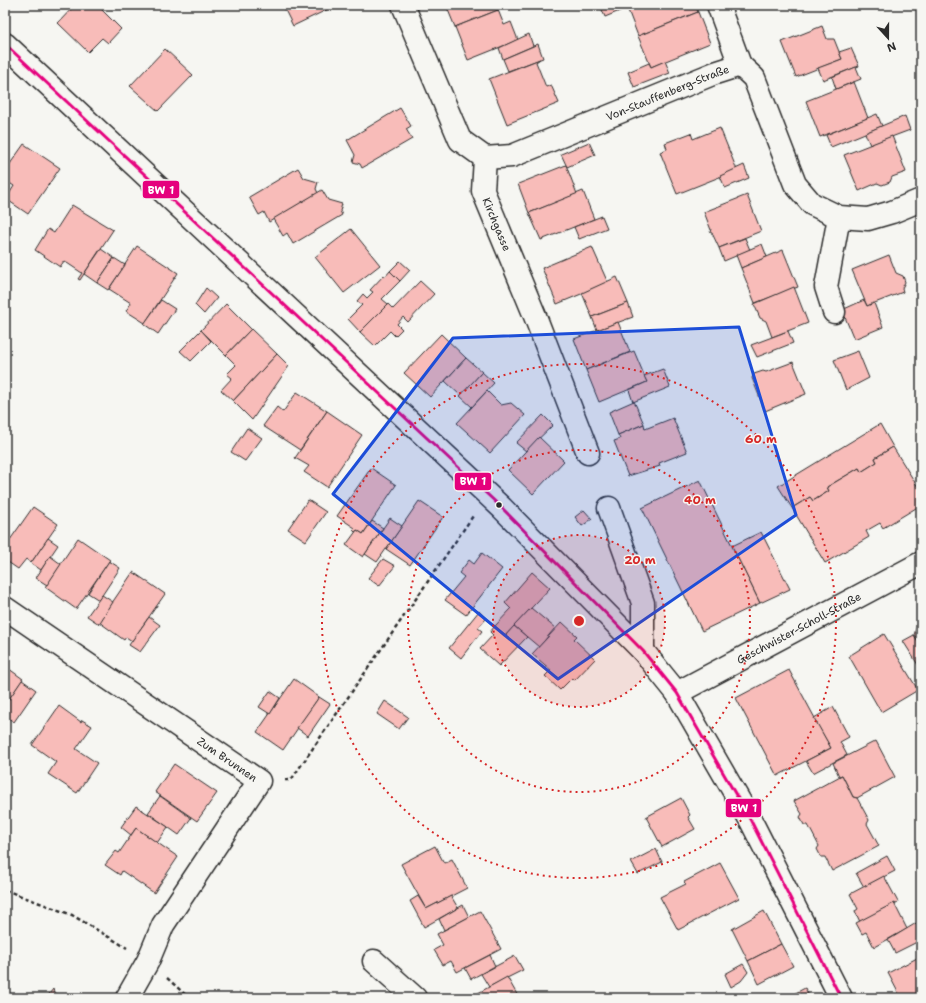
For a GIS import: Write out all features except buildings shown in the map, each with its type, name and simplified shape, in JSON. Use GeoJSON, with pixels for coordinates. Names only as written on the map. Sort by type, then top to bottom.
{"type":"FeatureCollection","features":[{"type":"Feature","properties":{"kind":"street"},"geometry":{"type":"LineString","coordinates":[[403,5],[460,140],[485,158]]}},
{"type":"Feature","properties":{"kind":"street"},"geometry":{"type":"LineString","coordinates":[[718,5],[740,65]]}},
{"type":"Feature","properties":{"kind":"street"},"geometry":{"type":"LineString","coordinates":[[5,44],[488,495],[643,651],[677,693],[751,820],[841,998]]}},
{"type":"Feature","properties":{"kind":"street","name":"Von-Stauffenberg-Straße"},"geometry":{"type":"LineString","coordinates":[[485,158],[512,156],[715,73],[740,65],[754,78],[795,184],[812,204],[839,217],[868,219],[892,212],[921,200]]}},
{"type":"Feature","properties":{"kind":"street","name":"Kirchgasse"},"geometry":{"type":"LineString","coordinates":[[485,158],[483,191],[535,316],[588,453]]}},
{"type":"Feature","properties":{"kind":"street"},"geometry":{"type":"LineString","coordinates":[[834,312],[826,287],[839,217]]}},
{"type":"Feature","properties":{"kind":"street"},"geometry":{"type":"LineString","coordinates":[[609,508],[643,603],[643,651]]}},
{"type":"Feature","properties":{"kind":"street","name":"Geschwister-Scholl-Straße"},"geometry":{"type":"LineString","coordinates":[[677,693],[921,563]]}},
{"type":"Feature","properties":{"kind":"street","name":"Zum Brunnen"},"geometry":{"type":"LineString","coordinates":[[5,608],[258,781],[163,924],[148,961],[127,998]]}},
{"type":"Feature","properties":{"kind":"street"},"geometry":{"type":"LineString","coordinates":[[374,961],[415,998]]}},
{"type":"Feature","properties":{"kind":"path"},"geometry":{"type":"LineString","coordinates":[[258,781],[291,780],[488,495]]}},
{"type":"Feature","properties":{"kind":"path"},"geometry":{"type":"LineString","coordinates":[[5,890],[72,915],[148,961]]}},
{"type":"Feature","properties":{"kind":"highlighted area"},"geometry":{"type":"Polygon","coordinates":[[[739,327],[796,515],[558,679],[333,494],[453,338],[739,327]]]}},
{"type":"Feature","properties":{"kind":"transit line"},"geometry":{"type":"LineString","coordinates":[[5,44],[502,508],[643,651],[677,693],[751,821],[841,998]]}}]}
